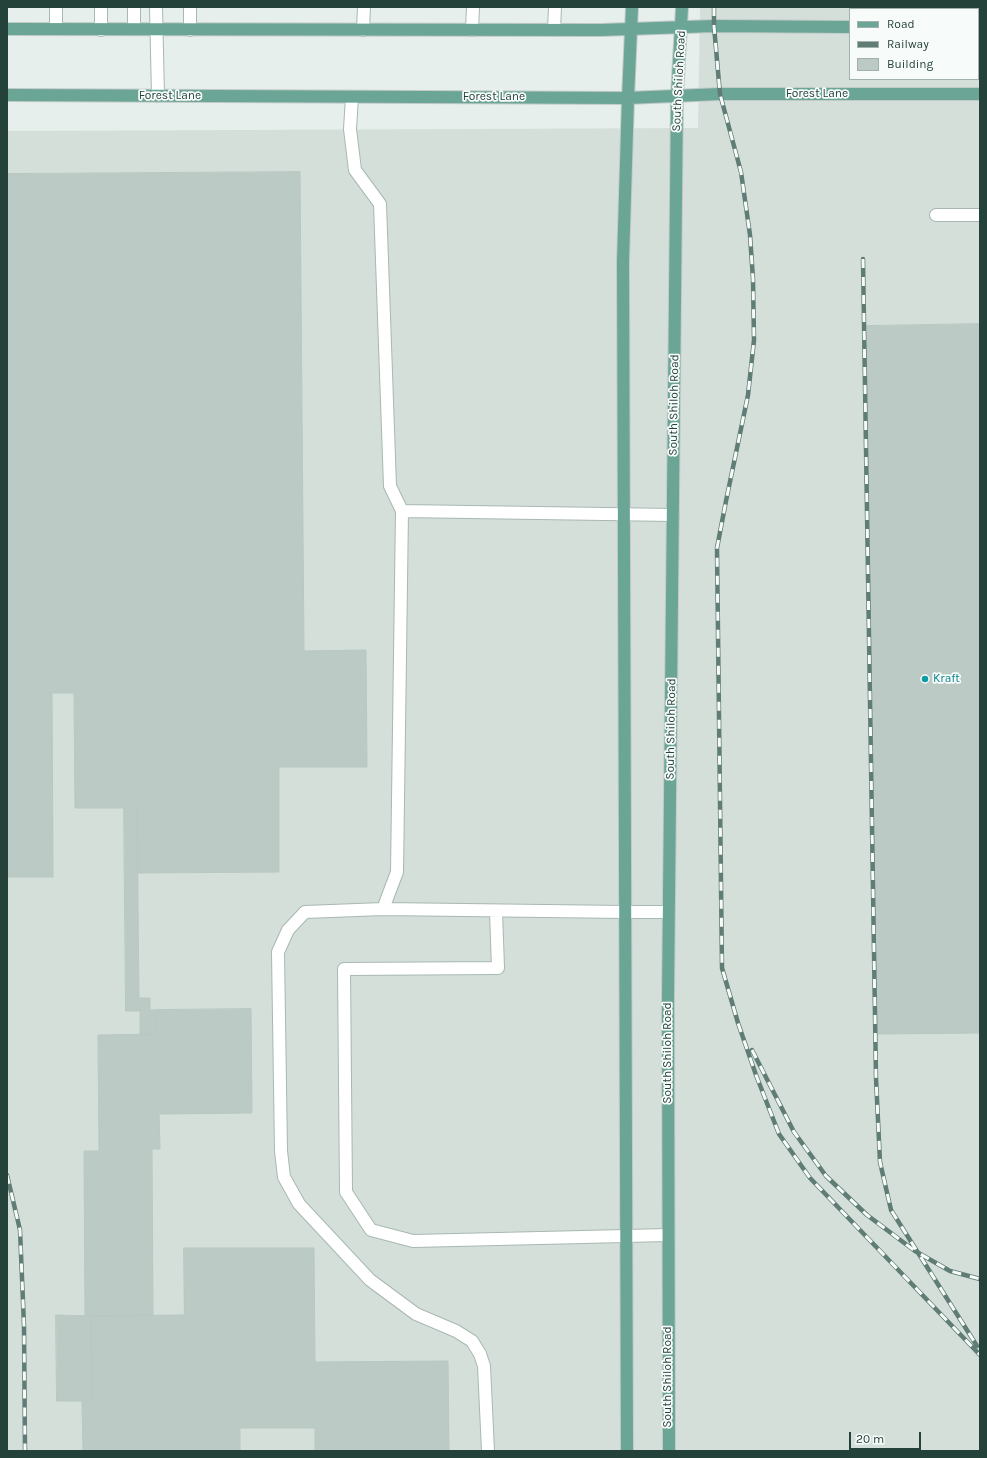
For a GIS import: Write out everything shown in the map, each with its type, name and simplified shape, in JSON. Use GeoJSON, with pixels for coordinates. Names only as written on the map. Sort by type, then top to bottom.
{"type":"FeatureCollection","features":[{"type":"Feature","properties":{"kind":"main road"},"geometry":{"type":"LineString","coordinates":[[627,1451],[623,261],[632,7]]}},
{"type":"Feature","properties":{"kind":"main road","name":"South Shiloh Road"},"geometry":{"type":"LineString","coordinates":[[669,1451],[669,912],[677,96],[682,7]]}},
{"type":"Feature","properties":{"kind":"main road"},"geometry":{"type":"LineString","coordinates":[[7,29],[630,30],[714,26],[849,27]]}},
{"type":"Feature","properties":{"kind":"main road","name":"Forest Lane"},"geometry":{"type":"LineString","coordinates":[[7,95],[628,98],[720,94],[980,94]]}},
{"type":"Feature","properties":{"kind":"lane"},"geometry":{"type":"LineString","coordinates":[[56,7],[56,29]]}},
{"type":"Feature","properties":{"kind":"lane"},"geometry":{"type":"LineString","coordinates":[[101,7],[101,30]]}},
{"type":"Feature","properties":{"kind":"lane"},"geometry":{"type":"LineString","coordinates":[[134,7],[134,30]]}},
{"type":"Feature","properties":{"kind":"lane"},"geometry":{"type":"LineString","coordinates":[[156,7],[158,96]]}},
{"type":"Feature","properties":{"kind":"lane"},"geometry":{"type":"LineString","coordinates":[[190,7],[190,30]]}},
{"type":"Feature","properties":{"kind":"lane"},"geometry":{"type":"LineString","coordinates":[[364,7],[364,30]]}},
{"type":"Feature","properties":{"kind":"lane"},"geometry":{"type":"LineString","coordinates":[[472,30],[473,7]]}},
{"type":"Feature","properties":{"kind":"lane"},"geometry":{"type":"LineString","coordinates":[[554,7],[554,30]]}},
{"type":"Feature","properties":{"kind":"lane"},"geometry":{"type":"LineString","coordinates":[[352,97],[350,129],[355,170],[380,204],[390,486],[402,511],[397,872],[383,909]]}},
{"type":"Feature","properties":{"kind":"lane"},"geometry":{"type":"LineString","coordinates":[[936,215],[980,215]]}},
{"type":"Feature","properties":{"kind":"lane"},"geometry":{"type":"LineString","coordinates":[[402,511],[673,515]]}},
{"type":"Feature","properties":{"kind":"lane"},"geometry":{"type":"LineString","coordinates":[[488,1451],[484,1366],[480,1354],[472,1341],[456,1331],[416,1314],[370,1280],[299,1204],[284,1177],[281,1151],[278,952],[288,930],[305,912],[383,909],[669,912]]}},
{"type":"Feature","properties":{"kind":"lane"},"geometry":{"type":"LineString","coordinates":[[496,911],[498,968],[344,969],[346,1192],[371,1230],[413,1241],[668,1235]]}},
{"type":"Feature","properties":{"kind":"shaded area"},"geometry":{"type":"Polygon","coordinates":[[[700,7],[980,7],[980,1451],[7,1451],[7,131],[698,128],[700,7]]]}},
{"type":"Feature","properties":{"kind":"building"},"geometry":{"type":"Polygon","coordinates":[[[300,172],[304,651],[366,650],[367,767],[279,767],[279,872],[138,873],[137,808],[75,808],[74,693],[52,693],[53,877],[7,877],[7,174],[300,172]]]}},
{"type":"Feature","properties":{"kind":"building","name":"Kraft"},"geometry":{"type":"Polygon","coordinates":[[[980,324],[980,1033],[875,1034],[867,326],[980,324]]]}},
{"type":"Feature","properties":{"kind":"building"},"geometry":{"type":"Polygon","coordinates":[[[124,808],[137,808],[139,998],[150,998],[150,1010],[156,1010],[156,1034],[140,1035],[140,1011],[126,1011],[124,808]]]}},
{"type":"Feature","properties":{"kind":"building"},"geometry":{"type":"Polygon","coordinates":[[[251,1009],[252,1113],[159,1114],[160,1149],[152,1149],[153,1315],[85,1316],[84,1151],[99,1151],[98,1035],[156,1034],[156,1010],[251,1009]]]}},
{"type":"Feature","properties":{"kind":"building"},"geometry":{"type":"Polygon","coordinates":[[[184,1248],[314,1248],[315,1362],[448,1361],[449,1451],[315,1451],[315,1428],[240,1428],[240,1451],[83,1451],[82,1401],[92,1401],[91,1316],[184,1315],[184,1248]]]}},
{"type":"Feature","properties":{"kind":"building"},"geometry":{"type":"Polygon","coordinates":[[[56,1315],[91,1316],[92,1401],[57,1401],[56,1315]]]}},
{"type":"Feature","properties":{"kind":"railway"},"geometry":{"type":"LineString","coordinates":[[714,7],[714,26],[720,94],[741,172],[750,235],[753,279],[754,340],[748,395],[717,548],[722,968],[738,1023],[779,1134],[810,1178],[980,1355]]}},
{"type":"Feature","properties":{"kind":"railway"},"geometry":{"type":"LineString","coordinates":[[863,259],[876,1078],[880,1162],[891,1210],[977,1346]]}},
{"type":"Feature","properties":{"kind":"railway"},"geometry":{"type":"LineString","coordinates":[[752,1050],[794,1132],[826,1176],[867,1215],[915,1251],[950,1271],[980,1279]]}},
{"type":"Feature","properties":{"kind":"railway"},"geometry":{"type":"LineString","coordinates":[[7,1175],[20,1230],[24,1326],[25,1451]]}},
{"type":"Feature","properties":{"kind":"place","name":"Kraft"},"geometry":{"type":"Point","coordinates":[925,679]}}]}
